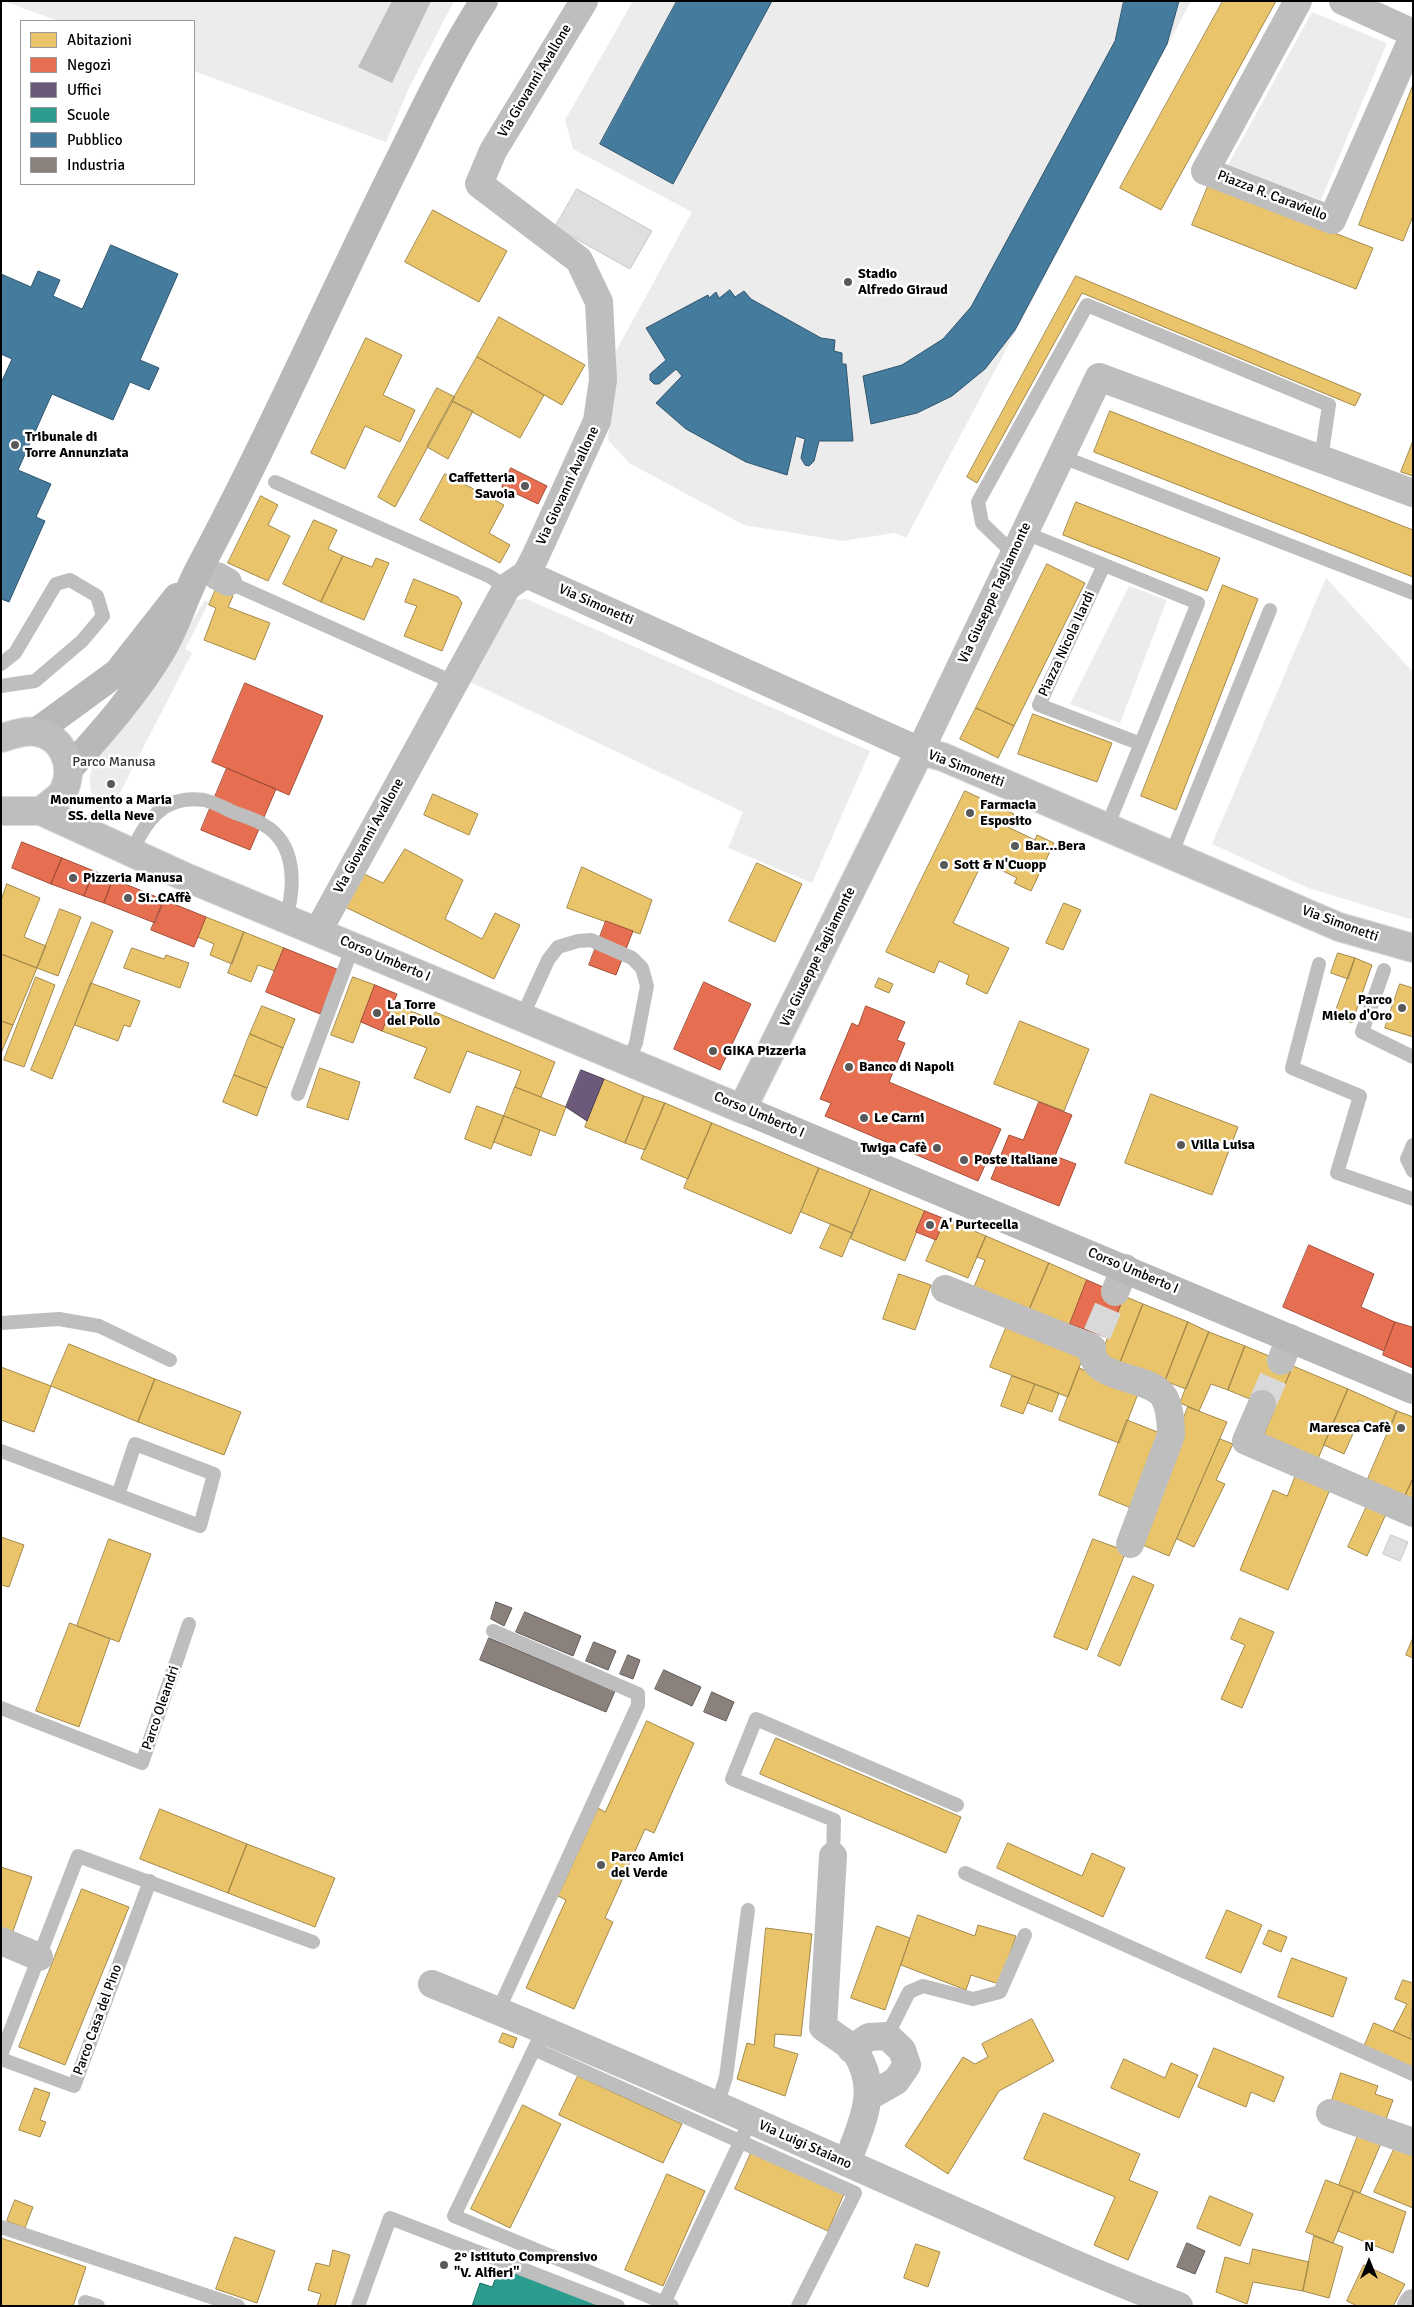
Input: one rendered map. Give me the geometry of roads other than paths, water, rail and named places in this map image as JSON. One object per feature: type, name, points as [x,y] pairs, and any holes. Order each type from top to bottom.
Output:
[{"type":"main road","points":[[66,780],[113,719],[162,650],[178,622],[214,577],[455,48],[484,1]]},
{"type":"main road","points":[[36,732],[118,672],[214,577]]},
{"type":"main road","name":"Corso Umberto I","points":[[742,1108],[1120,1280],[1286,1350],[1413,1390]]},
{"type":"street","name":"Via Giovanni Avallone","points":[[318,931],[454,683],[516,581],[582,458],[598,421],[603,380],[599,302],[579,260],[479,184],[493,151],[584,1]]},
{"type":"street","name":"Piazza R. Caraviello","points":[[1298,1],[1205,171],[1332,220],[1413,35]]},
{"type":"street","points":[[1343,1],[1413,35]]},
{"type":"street","name":"Via Giuseppe Tagliamonte","points":[[742,1108],[920,751],[1018,542],[1099,377],[1413,493]]},
{"type":"street","name":"Via Simonetti","points":[[516,581],[765,679],[920,751],[944,757],[1339,927],[1413,948]]},
{"type":"street","points":[[1,738],[21,732],[36,732]]},
{"type":"street","name":"Corso Umberto I","points":[[36,732],[49,737],[64,751],[66,780],[106,839]]},
{"type":"street","points":[[41,811],[66,780]]},
{"type":"street","name":"Corso Umberto I","points":[[3,812],[41,811],[106,839],[132,854],[742,1108]]},
{"type":"street","points":[[945,1289],[1095,1341],[1094,1360],[1100,1368],[1155,1389],[1164,1397],[1171,1422],[1171,1435],[1130,1544]]},
{"type":"street","points":[[1262,1404],[1246,1440],[1413,1513]]},
{"type":"street","points":[[833,1856],[823,2027],[856,2052],[869,2083],[868,2105],[846,2163]]},
{"type":"street","points":[[1,1941],[39,1956]]},
{"type":"street","name":"Via Luigi Staiano","points":[[432,1984],[498,2011],[539,2039],[717,2106],[745,2130],[846,2163],[1126,2286],[1178,2306]]},
{"type":"street","points":[[852,2049],[869,2037],[887,2036],[902,2050],[907,2066],[896,2081],[868,2097]]},
{"type":"street","points":[[1330,2113],[1413,2142]]},
{"type":"lane","points":[[1107,827],[1198,603],[1104,565],[1018,542],[982,523],[978,502],[1087,305],[1329,405],[1321,459]]},
{"type":"lane","points":[[1060,456],[1413,593]]},
{"type":"lane","points":[[275,482],[490,576],[516,581]]},
{"type":"lane","name":"Piazza Nicola Ilardi","points":[[1104,565],[1039,705],[1141,744]]},
{"type":"lane","points":[[214,577],[454,683]]},
{"type":"lane","points":[[1,664],[15,654],[56,584],[70,580],[97,596],[103,616],[82,641],[35,681],[1,686]]},
{"type":"lane","points":[[1171,855],[1270,610]]},
{"type":"lane","points":[[132,854],[140,832],[153,815],[171,804],[190,800],[205,800],[265,825],[281,839],[290,861],[292,884],[291,900],[286,918]]},
{"type":"lane","points":[[522,1016],[548,960],[558,947],[578,941],[591,940],[632,958],[642,968],[648,986],[636,1043],[628,1060]]},
{"type":"lane","points":[[298,1094],[353,946]]},
{"type":"lane","points":[[1319,964],[1292,1068],[1360,1096],[1337,1173],[1413,1199]]},
{"type":"lane","points":[[1384,970],[1362,1032],[1413,1057]]},
{"type":"lane","points":[[1413,1144],[1407,1159],[1413,1170]]},
{"type":"lane","points":[[1,1323],[59,1319],[99,1326],[170,1360]]},
{"type":"lane","points":[[1,1450],[118,1495],[200,1526],[214,1474],[135,1444],[118,1495]]},
{"type":"lane","name":"Parco Oleandri","points":[[1,1708],[142,1763],[190,1624]]},
{"type":"lane","points":[[493,1631],[638,1694],[638,1705],[498,2011]]},
{"type":"lane","points":[[833,1856],[834,1820],[732,1779],[756,1719],[957,1805]]},
{"type":"lane","points":[[1,2055],[78,1856],[313,1942]]},
{"type":"lane","points":[[965,1873],[1413,2074]]},
{"type":"lane","name":"Parco Casa del Pino","points":[[1,2059],[74,2086],[150,1881]]},
{"type":"lane","points":[[717,2106],[726,2077],[748,1910]]},
{"type":"lane","points":[[887,2036],[909,1992],[923,1986],[973,1999],[1000,1992],[1025,1935]]},
{"type":"lane","points":[[745,2130],[668,2304],[454,2216],[539,2039],[745,2130],[856,2192],[798,2306]]},
{"type":"lane","points":[[358,2306],[390,2218],[618,2306]]},
{"type":"lane","points":[[1,2227],[238,2306]]},
{"type":"tunnel","points":[[1097,1334],[1115,1292]]},
{"type":"tunnel","points":[[1262,1404],[1281,1361]]},
{"type":"place","name":"Stadio Alfredo Giraud","points":[[848,282]]},
{"type":"place","name":"Tribunale di Torre Annunziata","points":[[15,445]]},
{"type":"place","name":"Caffetteria Savoia","points":[[525,486]]},
{"type":"place","name":"Monumento a Maria SS. della Neve","points":[[111,784]]},
{"type":"place","name":"Farmacia Esposito","points":[[970,813]]},
{"type":"place","name":"Bar...Bera","points":[[1015,846]]},
{"type":"place","name":"Sott & N'Cuopp","points":[[944,865]]},
{"type":"place","name":"Pizzeria Manusa","points":[[73,878]]},
{"type":"place","name":"Si..CAffè","points":[[128,898]]},
{"type":"place","name":"Parco Mielo d'Oro","points":[[1402,1008]]},
{"type":"place","name":"La Torre del Pollo","points":[[377,1013]]},
{"type":"place","name":"GIKA Pizzeria","points":[[713,1051]]},
{"type":"place","name":"Banco di Napoli","points":[[849,1067]]},
{"type":"place","name":"Le Carni","points":[[864,1118]]},
{"type":"place","name":"Villa Luisa","points":[[1181,1145]]},
{"type":"place","name":"Twiga Cafè","points":[[937,1148]]},
{"type":"place","name":"Poste Italiane","points":[[964,1160]]},
{"type":"place","name":"A' Purtecella","points":[[930,1225]]},
{"type":"place","name":"Maresca Cafè","points":[[1401,1428]]},
{"type":"place","name":"Parco Amici del Verde","points":[[601,1865]]},
{"type":"place","name":"2° Istituto Comprensivo \"V. Alfieri\"","points":[[444,2265]]},
{"type":"park label","name":"Parco Manusa","points":[[114,762]]}]
